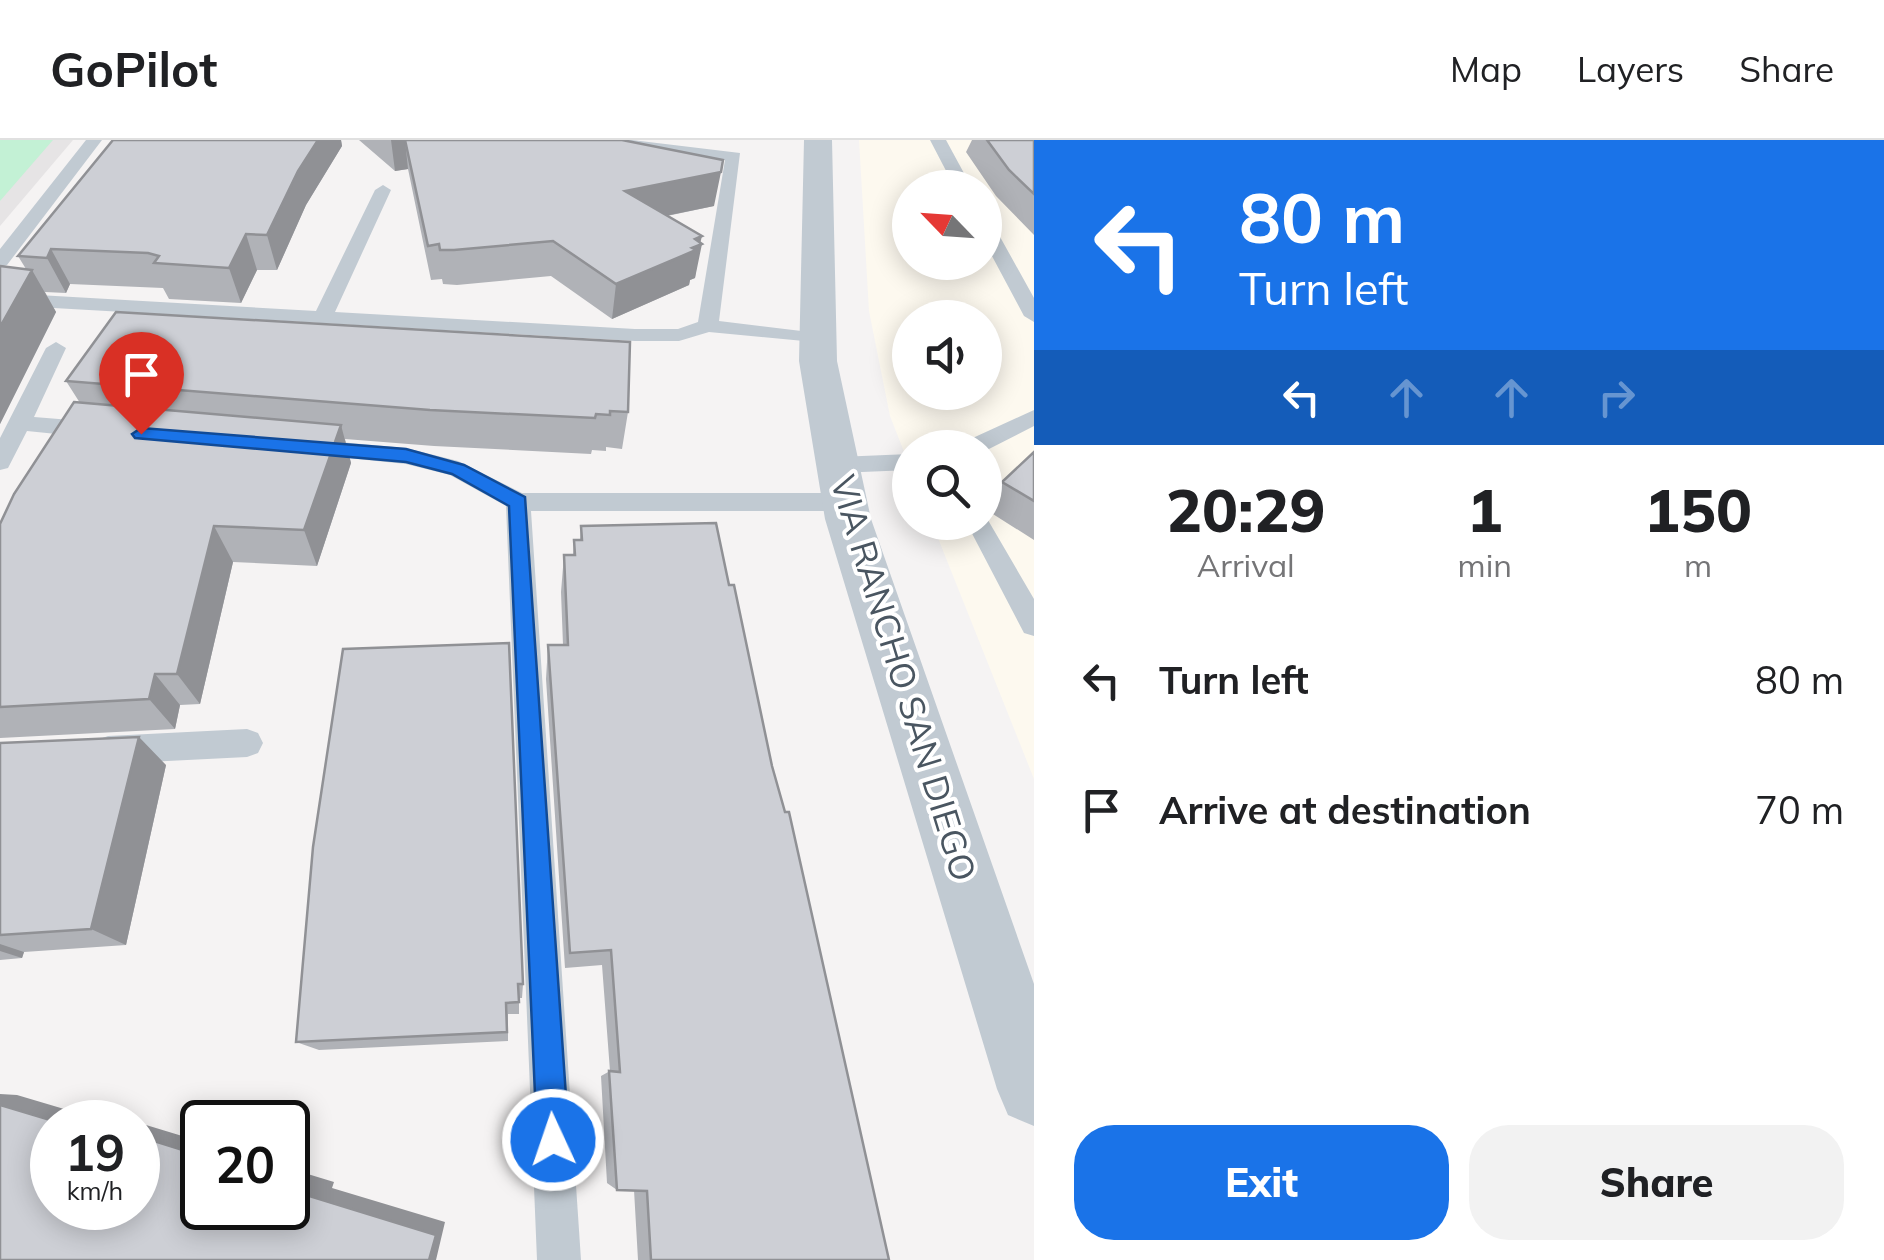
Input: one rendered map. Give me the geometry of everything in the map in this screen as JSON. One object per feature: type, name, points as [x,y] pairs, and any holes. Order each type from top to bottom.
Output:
[{"type":"street","name":"VIA RANCHO SAN DIEGO","points":[[818,140],[818,361],[841,483],[1034,1088]]},
{"type":"lane","points":[[0,261],[94,140]]},
{"type":"lane","points":[[589,140],[734,148],[708,326]]},
{"type":"lane","points":[[938,140],[954,170]]},
{"type":"lane","points":[[323,317],[383,190]]},
{"type":"lane","points":[[1002,257],[1034,316]]},
{"type":"lane","points":[[0,288],[36,300],[635,336],[679,335],[708,326],[818,339]]},
{"type":"lane","points":[[0,462],[56,348]]},
{"type":"lane","points":[[1002,433],[1034,417]]},
{"type":"lane","points":[[19,423],[122,432]]},
{"type":"lane","points":[[274,444],[406,456],[458,469],[518,502],[841,483],[892,467]]},
{"type":"lane","points":[[518,502],[560,1260]]},
{"type":"lane","points":[[988,540],[1034,625]]},
{"type":"lane","points":[[76,752],[247,743]]},
{"type":"shaded area","points":[[0,140],[73,140],[0,226]]},
{"type":"shaded area","points":[[859,140],[1034,140],[1034,779],[939,540],[1002,540],[1002,430],[895,430],[869,311]]},
{"type":"green space","points":[[0,140],[53,140],[0,201]]},
{"type":"building","points":[[113,140],[318,140],[267,235],[246,234],[229,268],[154,263],[159,256],[148,253],[51,249],[47,258],[18,256]]},
{"type":"building","points":[[405,140],[622,140],[723,160],[721,172],[625,191],[702,236],[695,239],[702,244],[616,284],[553,241],[454,250],[440,250],[439,244],[428,246]]},
{"type":"building","points":[[987,140],[1034,140],[1034,194],[1009,170]]},
{"type":"building","points":[[0,266],[32,270],[0,327]]},
{"type":"building","points":[[116,312],[630,342],[628,412],[610,411],[610,415],[596,414],[595,418],[430,410],[66,381]]},
{"type":"building","points":[[74,402],[341,425],[304,530],[214,526],[177,674],[155,674],[149,699],[0,707],[0,524],[14,494]]},
{"type":"building","points":[[1034,452],[1034,501],[1002,482]]},
{"type":"building","points":[[716,523],[729,585],[734,585],[772,766],[785,812],[789,812],[889,1260],[651,1260],[647,1191],[617,1190],[609,1071],[620,1072],[611,950],[570,953],[548,645],[568,645],[564,555],[575,555],[574,540],[582,540],[581,526]]},
{"type":"building","points":[[509,643],[523,984],[518,984],[519,1002],[506,1003],[507,1032],[296,1042],[313,847],[343,649]]},
{"type":"building","points":[[139,737],[91,929],[0,935],[0,743]]},
{"type":"building","points":[[0,1105],[30,1114],[30,1230],[160,1230],[160,1143],[180,1149],[180,1230],[310,1230],[310,1196],[436,1235],[429,1260],[0,1260]]},
{"type":"route","points":[[141,434],[406,456],[458,469],[518,502],[553,1140]]}]
